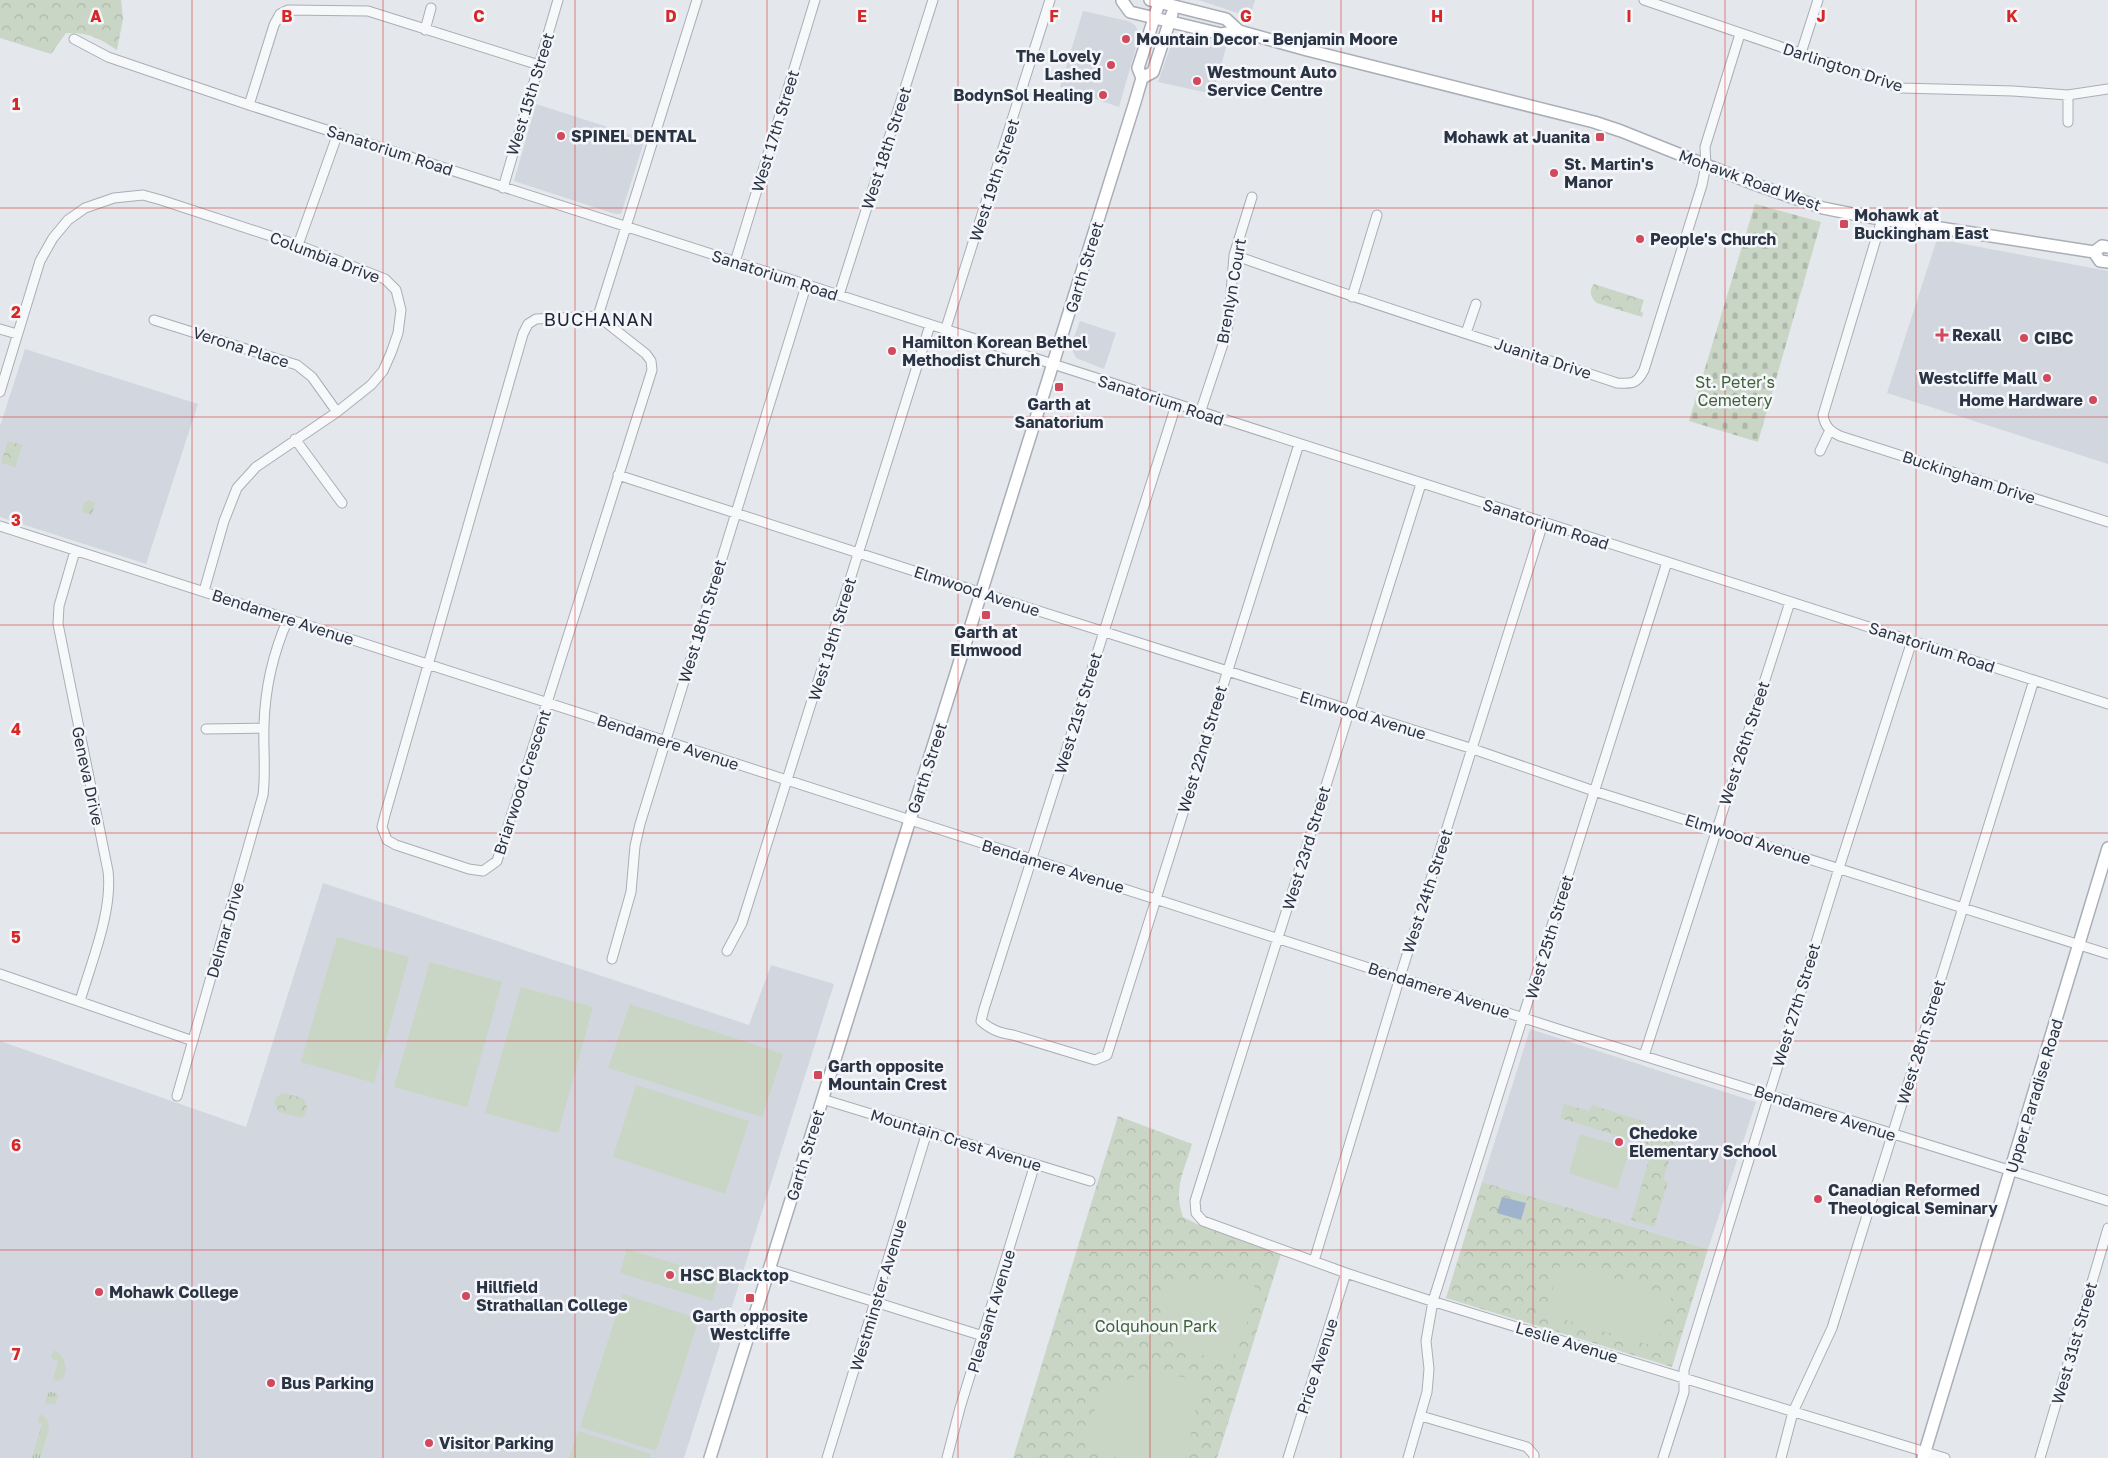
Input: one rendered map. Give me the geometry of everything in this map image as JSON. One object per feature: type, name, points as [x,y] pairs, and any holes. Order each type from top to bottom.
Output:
[{"type":"main road","name":"Mohawk Road West","points":[[1122,0],[1130,12],[1221,34],[1239,30]]},
{"type":"main road","name":"Mohawk Road West","points":[[1157,1],[1175,3],[1226,18],[1239,30],[1306,50],[1594,122],[1800,201],[1882,219],[2094,252],[2102,246],[2108,247]]},
{"type":"main road","name":"Garth Street","points":[[710,1458],[1142,78],[1138,68],[1155,18],[1157,1]]},
{"type":"main road","name":"Garth Street","points":[[1142,78],[1153,72],[1175,3]]},
{"type":"main road","name":"Mohawk Road West","points":[[2094,252],[2100,261],[2108,262]]},
{"type":"main road","name":"Upper Paradise Road","points":[[1924,1455],[2108,848]]},
{"type":"street","name":"West 15th Street","points":[[503,188],[558,0]]},
{"type":"street","points":[[598,316],[697,0]]},
{"type":"street","name":"West 17th Street","points":[[735,262],[815,0]]},
{"type":"street","name":"West 18th Street","points":[[839,295],[933,0]]},
{"type":"street","name":"West 19th Street","points":[[945,331],[1050,0]]},
{"type":"street","name":"Darlington Drive","points":[[1644,0],[1901,88],[2013,91],[2068,95],[2108,89]]},
{"type":"street","points":[[1801,53],[1818,0]]},
{"type":"street","points":[[424,30],[431,8]]},
{"type":"street","points":[[249,105],[274,25],[280,14],[288,10],[368,11],[539,65]]},
{"type":"street","points":[[1706,165],[1706,147],[1740,34]]},
{"type":"street","name":"Sanatorium Road","points":[[74,39],[108,57],[249,105],[806,286],[839,295],[945,331],[2108,704]]},
{"type":"street","points":[[2068,95],[2068,122]]},
{"type":"street","points":[[298,245],[338,133]]},
{"type":"street","name":"Juanita Drive","points":[[1234,255],[1352,297],[1617,383],[1630,384],[1640,379],[1698,198],[1706,165]]},
{"type":"street","name":"Columbia Drive","points":[[0,392],[40,261],[53,238],[68,220],[85,208],[114,198],[143,195],[298,245],[385,279],[396,290],[401,310],[398,333],[383,371],[371,385],[337,412],[256,467],[237,488],[224,520],[204,591]]},
{"type":"street","name":"Brenlyn Court","points":[[1200,413],[1226,334],[1234,255],[1252,197]]},
{"type":"street","points":[[1352,297],[1377,215]]},
{"type":"street","points":[[1820,451],[1830,430],[1824,423],[1823,415],[1882,219]]},
{"type":"street","name":"West 18th Street","points":[[612,959],[631,892],[640,824],[806,286]]},
{"type":"street","points":[[1466,333],[1476,304]]},
{"type":"street","name":"Briarwood Crescent","points":[[598,316],[646,354],[651,361],[652,370],[618,475],[497,861],[483,871],[469,869],[396,845],[387,840],[382,828],[427,664],[523,334],[528,324],[536,319],[598,316]]},
{"type":"street","name":"Verona Place","points":[[154,320],[297,366],[312,377],[337,412]]},
{"type":"street","name":"West 19th Street","points":[[727,951],[742,923],[930,325]]},
{"type":"street","points":[[0,329],[17,334]]},
{"type":"street","name":"West 21st Street","points":[[1107,1055],[1095,1060],[999,1033],[981,1021],[1176,405]]},
{"type":"street","name":"Buckingham Drive","points":[[1830,430],[1840,436],[2108,522]]},
{"type":"street","points":[[295,439],[342,503]]},
{"type":"street","name":"West 22nd Street","points":[[1107,1055],[1299,444]]},
{"type":"street","name":"Elmwood Avenue","points":[[618,475],[1227,672],[1473,749],[1594,791],[2108,954]]},
{"type":"street","name":"West 23rd Street","points":[[1196,1213],[1194,1201],[1421,484]]},
{"type":"street","name":"West 24th Street","points":[[1314,1261],[1400,976],[1543,523]]},
{"type":"street","name":"Bendamere Avenue","points":[[0,526],[910,821],[2108,1202]]},
{"type":"street","name":"Geneva Drive","points":[[75,551],[59,606],[58,624],[109,884],[105,914],[80,1001]]},
{"type":"street","name":"West 25th Street","points":[[1408,1458],[1427,1392],[1429,1369],[1426,1341],[1433,1302],[1667,562]]},
{"type":"street","name":"West 26th Street","points":[[1644,1056],[1790,602]]},
{"type":"street","name":"Delmar Drive","points":[[177,1096],[263,795],[265,773],[264,728],[270,668],[288,619]]},
{"type":"street","name":"West 27th Street","points":[[1663,1458],[1684,1392],[1684,1370],[1768,1095],[1912,641]]},
{"type":"street","name":"West 28th Street","points":[[1781,1458],[1793,1412],[1832,1328],[2034,680]]},
{"type":"street","points":[[206,729],[264,728]]},
{"type":"street","points":[[0,974],[193,1041]]},
{"type":"street","name":"Mountain Crest Avenue","points":[[822,1099],[1090,1181]]},
{"type":"street","name":"Westminster Avenue","points":[[827,1458],[927,1132]]},
{"type":"street","name":"Pleasant Avenue","points":[[947,1458],[1035,1164]]},
{"type":"street","name":"Leslie Avenue","points":[[1196,1213],[1202,1221],[1433,1302],[1684,1377],[1924,1455],[1945,1458]]},
{"type":"street","name":"West 31st Street","points":[[2040,1458],[2108,1228]]},
{"type":"street","points":[[770,1269],[984,1336]]},
{"type":"street","name":"Price Avenue","points":[[1288,1458],[1346,1273]]},
{"type":"street","points":[[1421,1416],[1527,1447],[1534,1455],[1534,1458]]},
{"type":"shaded area","points":[[1198,0],[1255,0],[1250,17]]},
{"type":"shaded area","points":[[1083,11],[1128,21],[1135,25],[1138,31],[1138,40],[1119,107],[1060,87]]},
{"type":"shaded area","points":[[1182,33],[1227,44],[1213,94],[1158,82],[1172,42]]},
{"type":"shaded area","points":[[536,104],[645,139],[621,214],[615,214],[514,181]]},
{"type":"shaded area","points":[[1937,239],[2108,271],[2108,464],[1887,393]]},
{"type":"shaded area","points":[[1080,321],[1116,333],[1104,369],[1076,358],[1072,350],[1074,337]]},
{"type":"shaded area","points":[[25,349],[198,404],[146,564],[0,517],[0,426]]},
{"type":"shaded area","name":"Hillfield Strathallan College","points":[[323,883],[749,1025],[771,965],[834,984],[684,1458],[0,1458],[0,1041],[246,1127]]},
{"type":"shaded area","name":"Chedoke Elementary School","points":[[1530,1029],[1756,1102],[1708,1249],[1482,1182]]},
{"type":"green space","points":[[0,0],[121,0],[123,19],[117,50],[99,39],[81,34],[66,33],[51,54],[0,38]]},
{"type":"green space","name":"St. Peter's Cemetery","points":[[1755,204],[1821,222],[1758,442],[1689,421]]},
{"type":"green space","points":[[1594,284],[1644,300],[1640,311],[1643,313],[1642,317],[1597,303],[1591,294]]},
{"type":"green space","points":[[8,441],[22,445],[15,467],[1,463]]},
{"type":"green space","points":[[88,500],[95,503],[92,515],[82,512],[83,505]]},
{"type":"green space","points":[[337,937],[409,957],[374,1083],[301,1062]]},
{"type":"green space","points":[[430,962],[502,982],[467,1107],[394,1087]]},
{"type":"green space","points":[[521,987],[593,1007],[558,1133],[485,1113]]},
{"type":"green space","points":[[630,1004],[783,1054],[762,1117],[608,1068]]},
{"type":"green space","points":[[636,1085],[749,1121],[725,1194],[613,1157]]},
{"type":"green space","points":[[282,1093],[303,1098],[307,1107],[305,1115],[301,1118],[279,1112],[274,1102]]},
{"type":"green space","points":[[1564,1104],[1589,1111],[1592,1105],[1645,1122],[1644,1126],[1677,1136],[1663,1180],[1668,1182],[1654,1227],[1631,1220],[1653,1147],[1560,1118]]},
{"type":"green space","name":"Colquhoun Park","points":[[1118,1116],[1192,1144],[1179,1189],[1180,1207],[1183,1217],[1197,1224],[1281,1254],[1217,1458],[1013,1458]]},
{"type":"green space","points":[[1580,1134],[1630,1149],[1617,1189],[1569,1173]]},
{"type":"green space","points":[[1482,1182],[1708,1249],[1672,1367],[1446,1298]]},
{"type":"green space","name":"HSC Blacktop","points":[[627,1249],[719,1277],[712,1301],[620,1273]]},
{"type":"green space","points":[[1561,1262],[1672,1296],[1656,1347],[1545,1314]]},
{"type":"green space","points":[[1163,1282],[1254,1286],[1259,1293],[1231,1361],[1199,1354],[1187,1347],[1178,1338],[1170,1327],[1165,1314]]},
{"type":"green space","points":[[623,1294],[699,1319],[656,1451],[580,1427]]},
{"type":"green space","points":[[54,1350],[63,1359],[66,1370],[63,1378],[57,1381],[53,1380],[58,1361],[51,1358]]},
{"type":"green space","points":[[1142,1374],[1183,1377],[1201,1383],[1186,1458],[1120,1458],[1085,1450],[1090,1422],[1100,1401],[1116,1386]]},
{"type":"green space","points":[[49,1391],[57,1394],[58,1397],[55,1404],[47,1404],[45,1402]]},
{"type":"green space","points":[[40,1414],[47,1419],[49,1429],[40,1458],[32,1458],[42,1424],[38,1422]]},
{"type":"green space","points":[[578,1431],[651,1454],[650,1458],[569,1458]]},
{"type":"water","points":[[1502,1197],[1526,1203],[1521,1220],[1497,1213]]},
{"type":"place","name":"Mountain Decor - Benjamin Moore","points":[[1126,39]]},
{"type":"place","name":"The Lovely Lashed","points":[[1111,65]]},
{"type":"place","name":"Westmount Auto Service Centre","points":[[1197,81]]},
{"type":"place","name":"BodynSol Healing","points":[[1103,95]]},
{"type":"place","name":"SPINEL DENTAL","points":[[561,136]]},
{"type":"place","name":"Mohawk at Juanita","points":[[1600,137]]},
{"type":"place","name":"St. Martin's Manor","points":[[1554,173]]},
{"type":"place","name":"Mohawk at Buckingham East","points":[[1844,224]]},
{"type":"place","name":"People's Church","points":[[1640,239]]},
{"type":"place","name":"Rexall","points":[[1942,335]]},
{"type":"place","name":"CIBC","points":[[2024,338]]},
{"type":"place","name":"Hamilton Korean Bethel Methodist Church","points":[[892,351]]},
{"type":"place","name":"Westcliffe Mall","points":[[2047,378]]},
{"type":"place","name":"Garth at Sanatorium","points":[[1059,387]]},
{"type":"place","name":"Home Hardware","points":[[2093,400]]},
{"type":"place","name":"Garth at Elmwood","points":[[986,615]]},
{"type":"place","name":"Garth opposite Mountain Crest","points":[[818,1075]]},
{"type":"place","name":"Chedoke Elementary School","points":[[1619,1142]]},
{"type":"place","name":"Canadian Reformed Theological Seminary","points":[[1818,1199]]},
{"type":"place","name":"HSC Blacktop","points":[[670,1275]]},
{"type":"place","name":"Mohawk College","points":[[99,1292]]},
{"type":"place","name":"Hillfield Strathallan College","points":[[466,1296]]},
{"type":"place","name":"Garth opposite Westcliffe","points":[[750,1298]]},
{"type":"place","name":"Bus Parking","points":[[271,1383]]},
{"type":"place","name":"Visitor Parking","points":[[429,1443]]},
{"type":"district","name":"BUCHANAN","points":[[599,320]]}]
